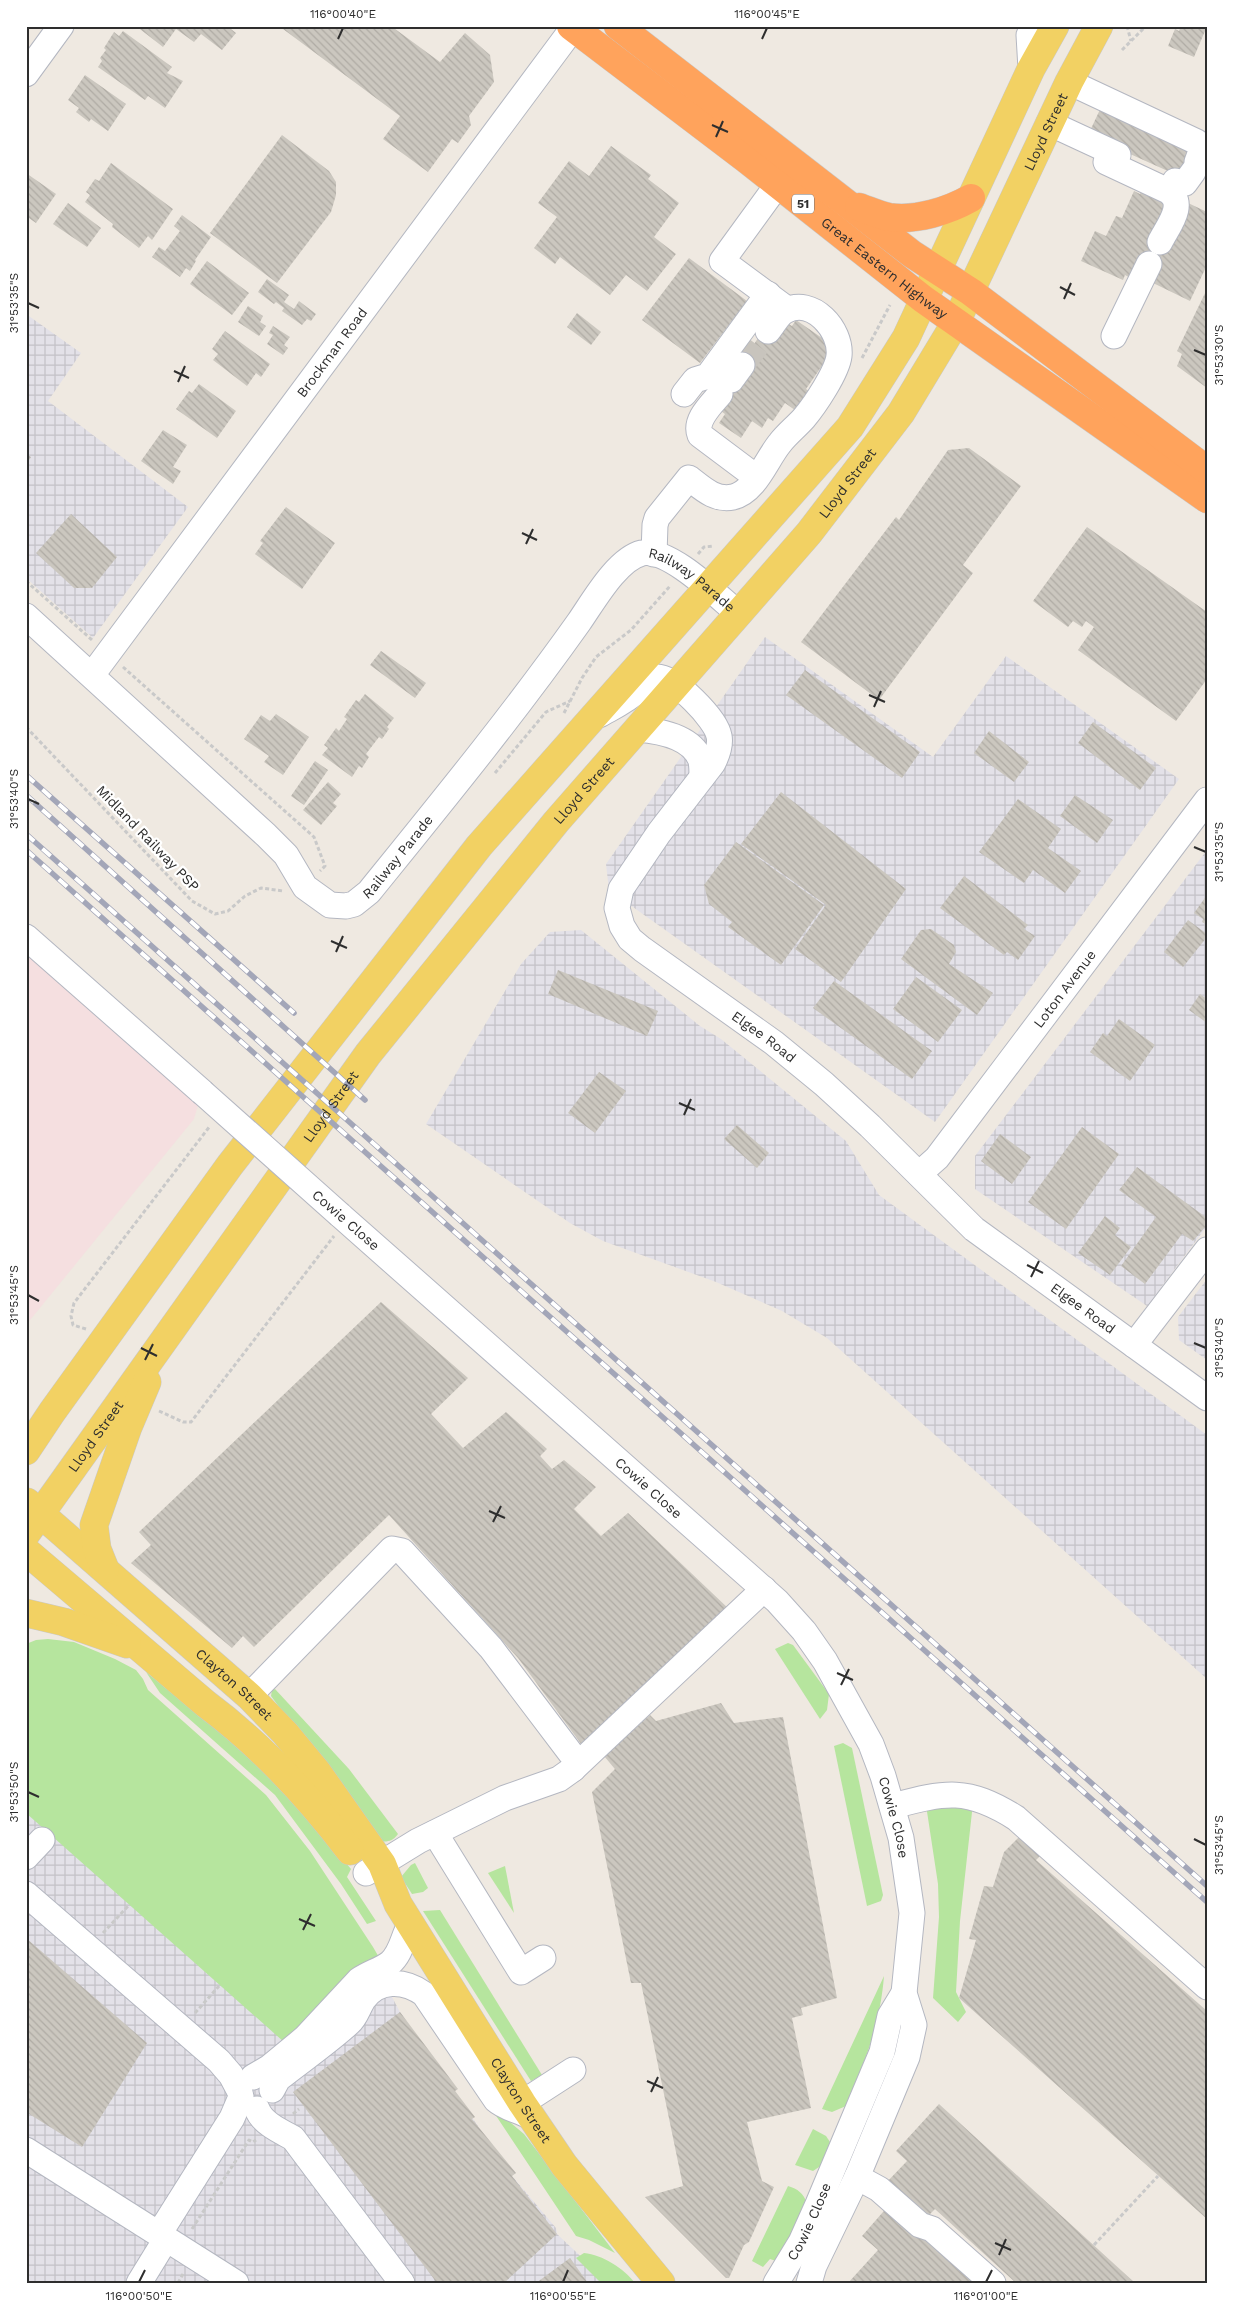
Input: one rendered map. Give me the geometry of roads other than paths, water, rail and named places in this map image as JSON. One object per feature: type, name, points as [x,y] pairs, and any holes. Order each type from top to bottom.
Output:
[{"type":"highway","name":"Great Eastern Highway","points":[[618,26],[634,35],[912,254],[971,292],[1207,470]]},
{"type":"highway","name":"Great Eastern Highway","points":[[579,27],[649,85],[923,299],[1207,499]]},
{"type":"highway","points":[[845,203],[889,217],[910,216],[946,210],[971,198]]},
{"type":"main road","points":[[26,1451],[230,1165],[479,846],[706,587],[850,427],[906,338],[1031,69],[1056,26]]},
{"type":"main road","name":"Lloyd Street","points":[[31,1516],[368,1054],[556,822],[809,533],[901,413],[956,322],[1049,123],[1099,26]]},
{"type":"main road","points":[[105,1569],[95,1538],[94,1525],[98,1511],[146,1383],[202,1284]]},
{"type":"main road","points":[[26,1424],[52,1412]]},
{"type":"main road","name":"Clayton Street","points":[[31,1516],[105,1569],[249,1696],[285,1733],[318,1773],[374,1869],[527,2111],[564,2165],[661,2283]]},
{"type":"main road","name":"Clayton Street","points":[[26,1551],[145,1650],[206,1704],[231,1722],[320,1811],[374,1869]]},
{"type":"main road","points":[[26,1613],[64,1622],[145,1650]]},
{"type":"street","points":[[26,74],[61,26]]},
{"type":"street","points":[[1031,69],[1030,35],[1034,26]]},
{"type":"street","name":"Brockman Road","points":[[92,675],[579,27]]},
{"type":"street","points":[[1069,82],[1197,142],[1202,151],[1183,173],[1117,159]]},
{"type":"street","points":[[1049,123],[1117,159],[1176,198],[1177,207],[1160,242]]},
{"type":"street","points":[[778,184],[722,260],[787,310]]},
{"type":"street","points":[[1114,336],[1149,264]]},
{"type":"street","points":[[684,394],[695,380],[708,376],[768,294]]},
{"type":"street","points":[[654,554],[657,518],[689,478],[711,494],[725,498],[744,492],[780,443],[804,418],[836,368],[839,358],[839,342],[835,333],[824,318],[808,309],[782,312],[768,331]]},
{"type":"street","points":[[731,380],[701,419],[760,472]]},
{"type":"street","name":"Railway Parade","points":[[26,616],[286,855],[295,889],[330,905],[346,906],[354,904],[369,892],[502,727],[598,594],[624,562],[644,553],[654,554],[674,562],[739,614]]},
{"type":"street","name":"Elgee Road","points":[[590,720],[623,702],[647,680],[655,677],[666,679],[702,708],[712,721],[720,737],[718,752],[713,763],[660,833],[621,889],[617,908],[622,926],[630,939],[774,1043],[824,1084],[974,1229],[1207,1398]]},
{"type":"street","points":[[638,729],[671,735],[694,750],[701,761],[702,777]]},
{"type":"street","name":"Loton Avenue","points":[[919,1174],[937,1158],[1207,800]]},
{"type":"street","name":"Cowie Close","points":[[26,937],[202,1092],[339,1223],[764,1589],[804,1631],[829,1667],[872,1744],[901,1838],[912,1913],[904,1993],[914,2025],[907,2057],[857,2177],[814,2266],[809,2283]]},
{"type":"street","points":[[1134,1345],[1207,1250]]},
{"type":"street","points":[[249,1696],[392,1549],[402,1551],[491,1648],[575,1759],[573,1769]]},
{"type":"street","points":[[374,1869],[435,1833],[506,1798],[559,1779],[573,1769],[764,1589]]},
{"type":"street","points":[[892,1806],[936,1795],[954,1794],[988,1802],[1003,1810],[1024,1824],[1207,1987]]},
{"type":"street","points":[[435,1833],[521,1972],[543,1958]]},
{"type":"street","points":[[26,1894],[218,2061],[231,2075],[255,2093],[259,2114],[275,2128],[293,2138],[402,2283]]},
{"type":"street","points":[[139,2283],[172,2238],[270,2067],[305,2038],[359,1980],[391,1962],[396,1957],[404,1934],[404,1914]]},
{"type":"street","points":[[255,2093],[278,2079],[350,2022],[367,1995],[385,1984],[393,1982],[416,1988],[424,1994],[496,2100],[502,2105],[527,2111],[573,2070]]},
{"type":"street","name":"Cowie Close","points":[[776,2283],[801,2242],[818,2204],[882,2052],[890,2016],[904,1993]]},
{"type":"street","points":[[26,2150],[172,2238],[236,2283]]},
{"type":"street","points":[[857,2177],[879,2189],[920,2225],[932,2229],[993,2283]]},
{"type":"tunnel","points":[[742,365],[768,331]]},
{"type":"railway","points":[[26,775],[294,1013]]},
{"type":"railway","points":[[26,795],[365,1100]]},
{"type":"railway","points":[[26,834],[1207,1886]]},
{"type":"railway","points":[[26,850],[1207,1902]]}]
